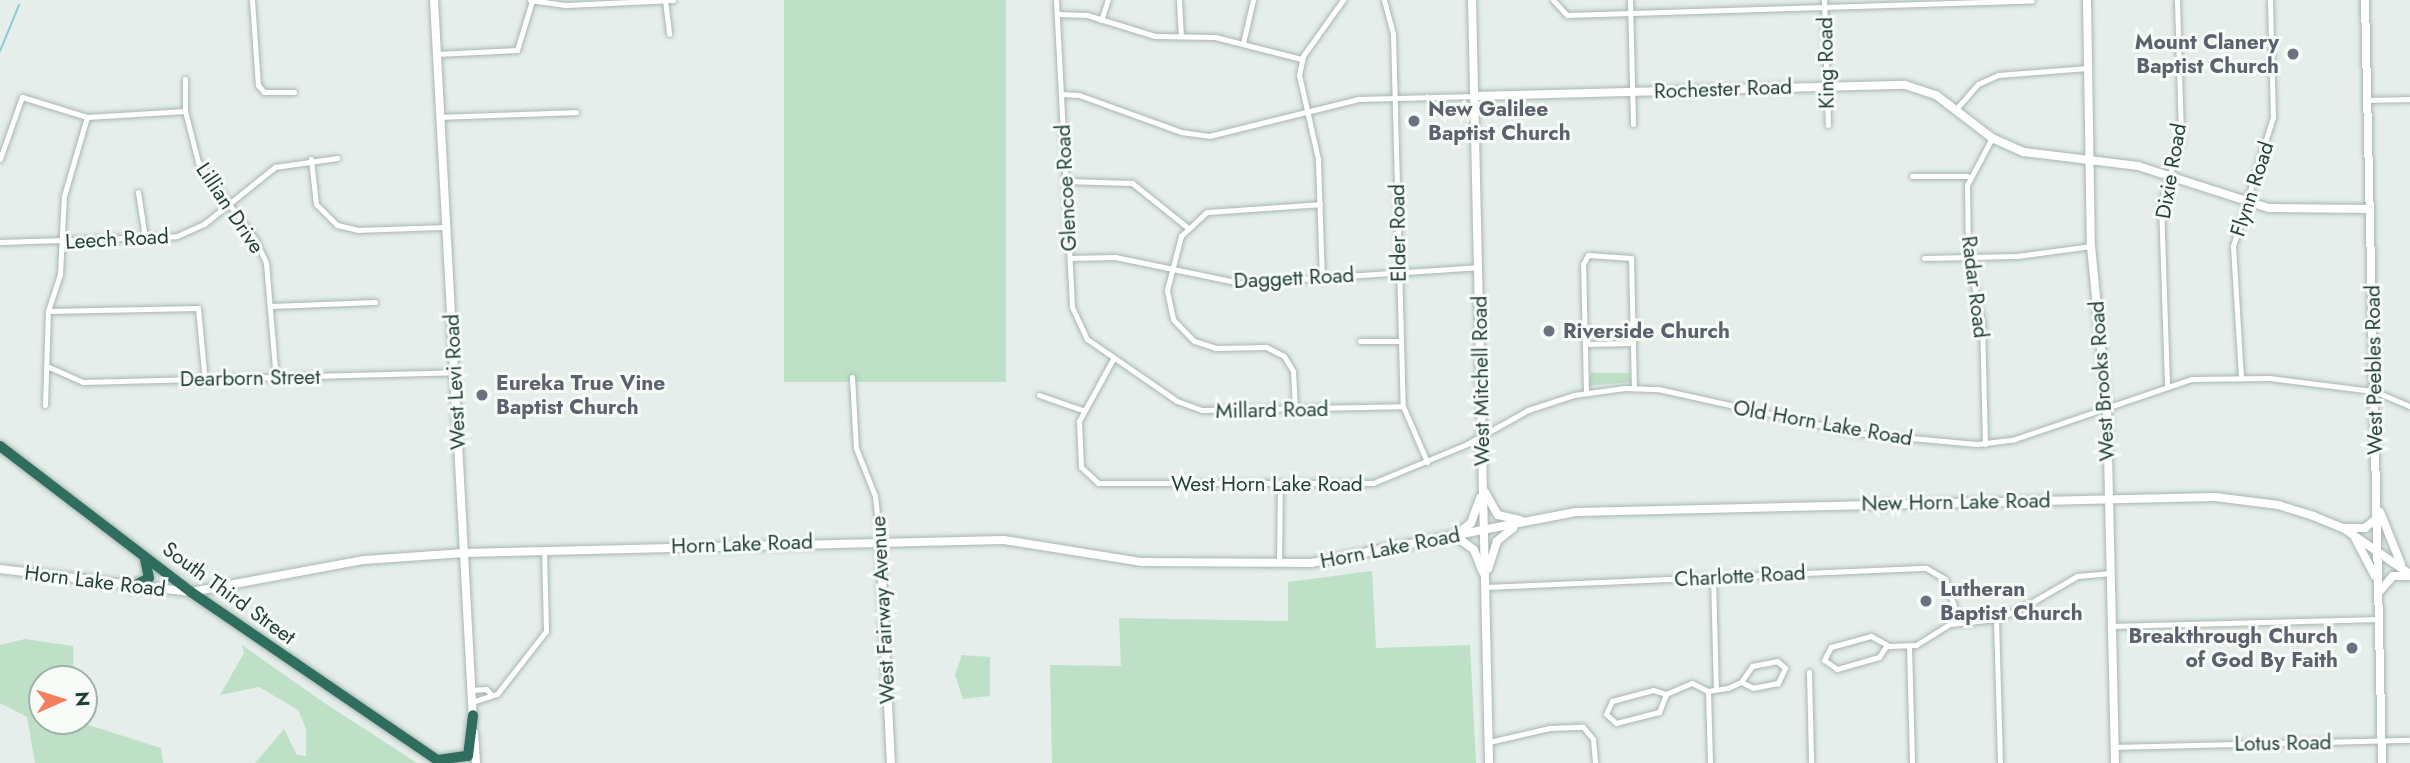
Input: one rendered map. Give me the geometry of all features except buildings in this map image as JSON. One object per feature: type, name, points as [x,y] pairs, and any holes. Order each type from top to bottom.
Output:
[{"type":"highway","name":"South Third Street","points":[[0,446],[191,592],[440,762]]},
{"type":"highway","points":[[130,588],[149,578],[142,554]]},
{"type":"highway","points":[[440,762],[468,756],[473,715]]},
{"type":"main road","name":"West Levi Road","points":[[434,0],[476,763]]},
{"type":"main road","name":"West Mitchell Road","points":[[1472,0],[1489,763]]},
{"type":"main road","name":"West Brooks Road","points":[[2087,0],[2091,246],[2107,409],[2115,763]]},
{"type":"main road","name":"West Peebles Road","points":[[2365,0],[2382,763]]},
{"type":"main road","name":"Rochester Road","points":[[1475,96],[1911,86],[1957,108],[1992,138],[2024,152],[2138,166],[2282,210],[2370,209]]},
{"type":"main road","points":[[1483,488],[1501,517],[1530,521]]},
{"type":"main road","points":[[1483,488],[1473,520],[1454,536],[1474,550],[1486,583]]},
{"type":"main road","name":"New Horn Lake Road","points":[[1484,530],[1530,521],[1656,508],[2248,500],[2343,528],[2408,573]]},
{"type":"main road","points":[[2376,500],[2408,573],[2393,576],[2378,595]]},
{"type":"main road","points":[[2343,528],[2365,528],[2377,518]]},
{"type":"main road","points":[[1486,583],[1499,538],[1530,521]]},
{"type":"main road","name":"Horn Lake Road","points":[[0,569],[130,588],[191,592],[364,560],[464,553],[880,541],[1017,540],[1142,562],[1279,563],[1341,560],[1484,530]]},
{"type":"main road","points":[[2351,533],[2377,583]]},
{"type":"main road","name":"West Fairway Avenue","points":[[880,541],[891,763]]},
{"type":"street","points":[[252,0],[261,90],[294,92]]},
{"type":"street","points":[[437,54],[517,50],[531,0],[567,5],[673,0]]},
{"type":"street","name":"Glencoe Road","points":[[1056,0],[1069,258],[1077,326],[1114,359]]},
{"type":"street","points":[[1101,20],[1108,0]]},
{"type":"street","points":[[1179,0],[1181,36]]},
{"type":"street","points":[[1243,43],[1253,0]]},
{"type":"street","points":[[1322,281],[1317,151],[1299,85],[1301,59],[1343,0]]},
{"type":"street","name":"Elder Road","points":[[1384,0],[1392,21],[1403,406],[1427,462]]},
{"type":"street","points":[[1553,0],[1567,15],[1825,4],[2032,0]]},
{"type":"street","points":[[1630,0],[1633,124]]},
{"type":"street","points":[[1734,0],[1734,9]]},
{"type":"street","name":"Dixie Road","points":[[2167,384],[2160,214],[2181,136],[2177,0]]},
{"type":"street","name":"Flynn Road","points":[[2241,377],[2233,246],[2273,117],[2270,0]]},
{"type":"street","points":[[665,1],[669,34]]},
{"type":"street","name":"King Road","points":[[1825,4],[1828,125]]},
{"type":"street","points":[[1057,14],[1101,20],[1145,35],[1243,43],[1301,59]]},
{"type":"street","points":[[1957,108],[1978,85],[1998,75],[2088,68]]},
{"type":"street","name":"Lillian Drive","points":[[185,79],[186,111],[201,170],[261,251],[271,306],[276,379]]},
{"type":"street","name":"Rochester Road","points":[[1061,94],[1079,95],[1203,136],[1233,134],[1358,99],[1475,96]]},
{"type":"street","points":[[0,159],[22,97],[87,117],[186,111]]},
{"type":"street","points":[[2367,100],[2410,99]]},
{"type":"street","points":[[439,117],[576,112]]},
{"type":"street","points":[[45,405],[43,384],[49,368],[48,311],[62,242],[64,196],[87,117]]},
{"type":"street","points":[[1912,176],[1967,176],[1992,138]]},
{"type":"street","name":"Leech Road","points":[[0,242],[62,242],[189,233],[275,167],[311,159],[337,158]]},
{"type":"street","points":[[311,159],[316,204],[337,225],[358,230],[445,227]]},
{"type":"street","name":"Radar Road","points":[[1967,176],[1968,257],[1982,323],[1985,444]]},
{"type":"street","points":[[1065,181],[1132,183],[1187,227]]},
{"type":"street","points":[[138,192],[145,238]]},
{"type":"street","points":[[1295,409],[1293,371],[1281,353],[1266,347],[1208,346],[1181,330],[1168,303],[1172,269],[1187,227],[1224,207],[1320,204]]},
{"type":"street","points":[[1924,258],[1968,257],[2091,246]]},
{"type":"street","points":[[1586,392],[1584,256],[1626,254],[1631,262],[1634,387]]},
{"type":"street","name":"Daggett Road","points":[[1069,258],[1115,257],[1234,283],[1322,281],[1399,269],[1478,267]]},
{"type":"street","points":[[271,306],[375,302]]},
{"type":"street","points":[[48,311],[198,308],[205,382]]},
{"type":"street","points":[[1360,341],[1401,341]]},
{"type":"street","points":[[1585,344],[1633,343]]},
{"type":"street","points":[[1039,396],[1082,410],[1114,359]]},
{"type":"street","name":"Millard Road","points":[[1114,359],[1195,409],[1403,406]]},
{"type":"street","name":"Dearborn Street","points":[[49,368],[83,382],[205,382],[455,372]]},
{"type":"street","name":"West Fairway Avenue","points":[[852,377],[857,452],[875,496],[880,541]]},
{"type":"street","name":"Old Horn Lake Road","points":[[1482,436],[1528,410],[1586,392],[1634,387],[1856,433],[1985,444],[2107,409],[2167,384],[2241,377],[2374,391]]},
{"type":"street","points":[[2374,391],[2410,406]]},
{"type":"street","name":"West Horn Lake Road","points":[[1082,410],[1079,457],[1086,477],[1102,483],[1368,484],[1427,462],[1482,436]]},
{"type":"street","points":[[1279,563],[1280,485]]},
{"type":"street","points":[[472,702],[492,695],[546,631],[544,551]]},
{"type":"street","name":"Charlotte Road","points":[[1486,583],[1930,569],[1947,583],[1959,621]]},
{"type":"street","points":[[1887,645],[1878,657],[1837,669],[1825,662],[1829,648],[1871,636],[1887,645],[1909,646],[1959,621],[1996,619],[2048,596],[2077,576],[2109,573]]},
{"type":"street","points":[[1713,577],[1716,688]]},
{"type":"street","points":[[1996,619],[2000,763]]},
{"type":"street","points":[[2110,626],[2378,619]]},
{"type":"street","points":[[1909,646],[1912,763]]},
{"type":"street","points":[[1666,694],[1659,712],[1616,723],[1606,714],[1612,701],[1655,690],[1666,694],[1692,683],[1708,691],[1741,682],[1753,688],[1779,683],[1785,668],[1777,661],[1752,666],[1741,682]]},
{"type":"street","points":[[1809,672],[1811,763]]},
{"type":"street","points":[[471,690],[492,695]]},
{"type":"street","points":[[1708,691],[1710,763]]},
{"type":"street","points":[[1489,742],[1549,728],[1583,727],[1593,739],[1595,763]]},
{"type":"street","name":"Lotus Road","points":[[2114,747],[2410,740]]},
{"type":"green space","points":[[784,0],[1006,0],[1006,382],[784,382]]},
{"type":"green space","points":[[1591,373],[1629,373],[1631,382],[1588,386]]},
{"type":"green space","points":[[1372,571],[1376,648],[1470,645],[1476,763],[1052,763],[1050,665],[1121,666],[1119,618],[1288,621],[1288,582]]},
{"type":"green space","points":[[25,639],[73,646],[74,665],[28,665],[28,723],[27,717],[0,703],[0,645]]},
{"type":"green space","points":[[242,645],[417,763],[255,763],[284,729],[297,755],[306,756],[306,729],[298,710],[259,687],[220,695],[244,653]]},
{"type":"green space","points":[[962,655],[990,657],[990,696],[963,699],[955,675]]},
{"type":"green space","points":[[98,728],[161,748],[163,763],[35,763],[30,735],[98,735]]},
{"type":"waterway","points":[[0,51],[19,5]]},
{"type":"place","name":"Mount Clanery Baptist Church","points":[[2293,54]]},
{"type":"place","name":"New Galilee Baptist Church","points":[[1414,121]]},
{"type":"place","name":"Riverside Church","points":[[1549,331]]},
{"type":"place","name":"Eureka True Vine Baptist Church","points":[[482,395]]},
{"type":"place","name":"Lutheran Baptist Church","points":[[1926,601]]},
{"type":"place","name":"Breakthrough Church of God By Faith","points":[[2352,648]]}]
